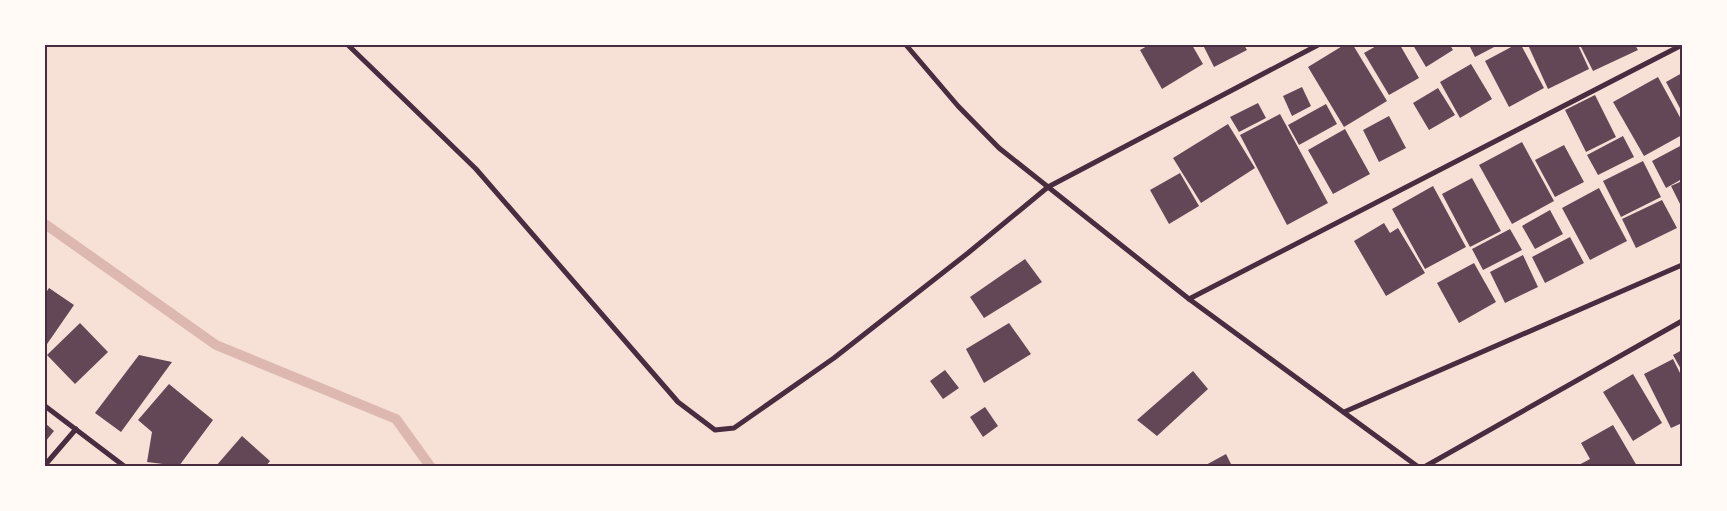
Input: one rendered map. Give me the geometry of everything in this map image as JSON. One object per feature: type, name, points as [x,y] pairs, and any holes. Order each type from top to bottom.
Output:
[{"type":"street","points":[[348,45],[476,169],[678,402],[715,430],[734,428],[834,358],[968,253],[1048,187],[1318,45]]},
{"type":"street","points":[[906,45],[958,106],[999,148],[1189,299],[1417,466]]},
{"type":"street","points":[[1189,299],[1682,45]]},
{"type":"street","points":[[1344,412],[1682,265]]},
{"type":"street","points":[[1426,466],[1682,321]]},
{"type":"street","points":[[45,406],[124,466]]},
{"type":"street","points":[[45,465],[76,429]]},
{"type":"building","points":[[1149,45],[1192,45],[1203,64],[1162,89],[1140,50]]},
{"type":"building","points":[[1203,45],[1244,45],[1247,50],[1214,67]]},
{"type":"building","points":[[1344,45],[1353,45],[1387,101],[1344,127],[1308,67]]},
{"type":"building","points":[[1378,45],[1400,45],[1419,78],[1389,95],[1364,53]]},
{"type":"building","points":[[1413,45],[1450,45],[1453,50],[1426,67]]},
{"type":"building","points":[[1469,45],[1498,45],[1475,57]]},
{"type":"building","points":[[1515,45],[1521,45],[1544,88],[1509,107],[1485,61]]},
{"type":"building","points":[[1528,45],[1578,45],[1589,69],[1548,89]]},
{"type":"building","points":[[1580,45],[1635,45],[1638,50],[1593,71]]},
{"type":"building","points":[[1471,64],[1492,99],[1460,118],[1440,82]]},
{"type":"building","points":[[1682,73],[1682,112],[1666,82]]},
{"type":"building","points":[[1658,77],[1682,121],[1682,135],[1644,156],[1613,102]]},
{"type":"building","points":[[1302,87],[1311,106],[1292,116],[1283,96]]},
{"type":"building","points":[[1438,88],[1455,115],[1429,130],[1413,103]]},
{"type":"building","points":[[1595,95],[1616,137],[1586,152],[1565,110]]},
{"type":"building","points":[[1258,103],[1266,118],[1239,132],[1230,117]]},
{"type":"building","points":[[1326,104],[1337,124],[1299,145],[1288,125]]},
{"type":"building","points":[[1280,114],[1328,203],[1287,225],[1240,135]]},
{"type":"building","points":[[1389,116],[1406,148],[1379,162],[1363,130]]},
{"type":"building","points":[[1228,124],[1255,168],[1201,203],[1173,158]]},
{"type":"building","points":[[1345,129],[1370,174],[1333,194],[1308,150]]},
{"type":"building","points":[[1623,136],[1634,157],[1598,175],[1587,155]]},
{"type":"building","points":[[1522,142],[1554,201],[1512,224],[1479,165]]},
{"type":"building","points":[[1564,145],[1584,182],[1555,197],[1535,160]]},
{"type":"building","points":[[1682,145],[1682,179],[1666,188],[1652,161]]},
{"type":"building","points":[[1643,161],[1661,197],[1621,217],[1603,181]]},
{"type":"building","points":[[1180,173],[1199,206],[1169,224],[1150,190]]},
{"type":"building","points":[[1472,178],[1501,231],[1470,247],[1442,194]]},
{"type":"building","points":[[1682,181],[1682,208],[1671,186]]},
{"type":"building","points":[[1433,186],[1466,247],[1425,269],[1392,209]]},
{"type":"building","points":[[1599,188],[1627,241],[1590,260],[1562,208]]},
{"type":"building","points":[[1662,200],[1677,228],[1636,248],[1622,219]]},
{"type":"building","points":[[1550,210],[1563,234],[1535,249],[1522,226]]},
{"type":"building","points":[[1384,223],[1390,233],[1398,228],[1425,273],[1386,296],[1354,241]]},
{"type":"building","points":[[1510,229],[1522,250],[1483,270],[1472,249]]},
{"type":"building","points":[[1570,237],[1584,263],[1545,283],[1532,257]]},
{"type":"building","points":[[1523,255],[1538,287],[1505,303],[1490,272]]},
{"type":"building","points":[[1025,259],[1042,282],[984,318],[970,297]]},
{"type":"building","points":[[1474,263],[1496,302],[1459,323],[1437,283]]},
{"type":"building","points":[[49,288],[74,305],[45,347],[45,294]]},
{"type":"building","points":[[80,323],[108,352],[75,384],[47,355]]},
{"type":"building","points":[[1009,323],[1031,354],[984,383],[966,349]]},
{"type":"building","points":[[1682,350],[1682,371],[1673,355]]},
{"type":"building","points":[[139,355],[172,362],[121,432],[95,413]]},
{"type":"building","points":[[1673,359],[1682,377],[1682,423],[1671,428],[1644,374]]},
{"type":"building","points":[[945,370],[959,388],[943,399],[930,381]]},
{"type":"building","points":[[1193,371],[1208,389],[1157,436],[1137,420]]},
{"type":"building","points":[[1633,374],[1662,423],[1633,441],[1603,392]]},
{"type":"building","points":[[169,384],[213,420],[179,466],[147,462],[152,432],[138,420]]},
{"type":"building","points":[[985,407],[998,426],[983,437],[970,417]]},
{"type":"building","points":[[45,423],[54,431],[45,442]]},
{"type":"building","points":[[1613,425],[1637,466],[1577,466],[1590,459],[1581,443]]},
{"type":"building","points":[[242,436],[270,461],[266,466],[216,466]]},
{"type":"building","points":[[1226,454],[1232,466],[1204,466]]},
{"type":"waterway","points":[[45,224],[216,345],[396,419],[430,466]]}]
